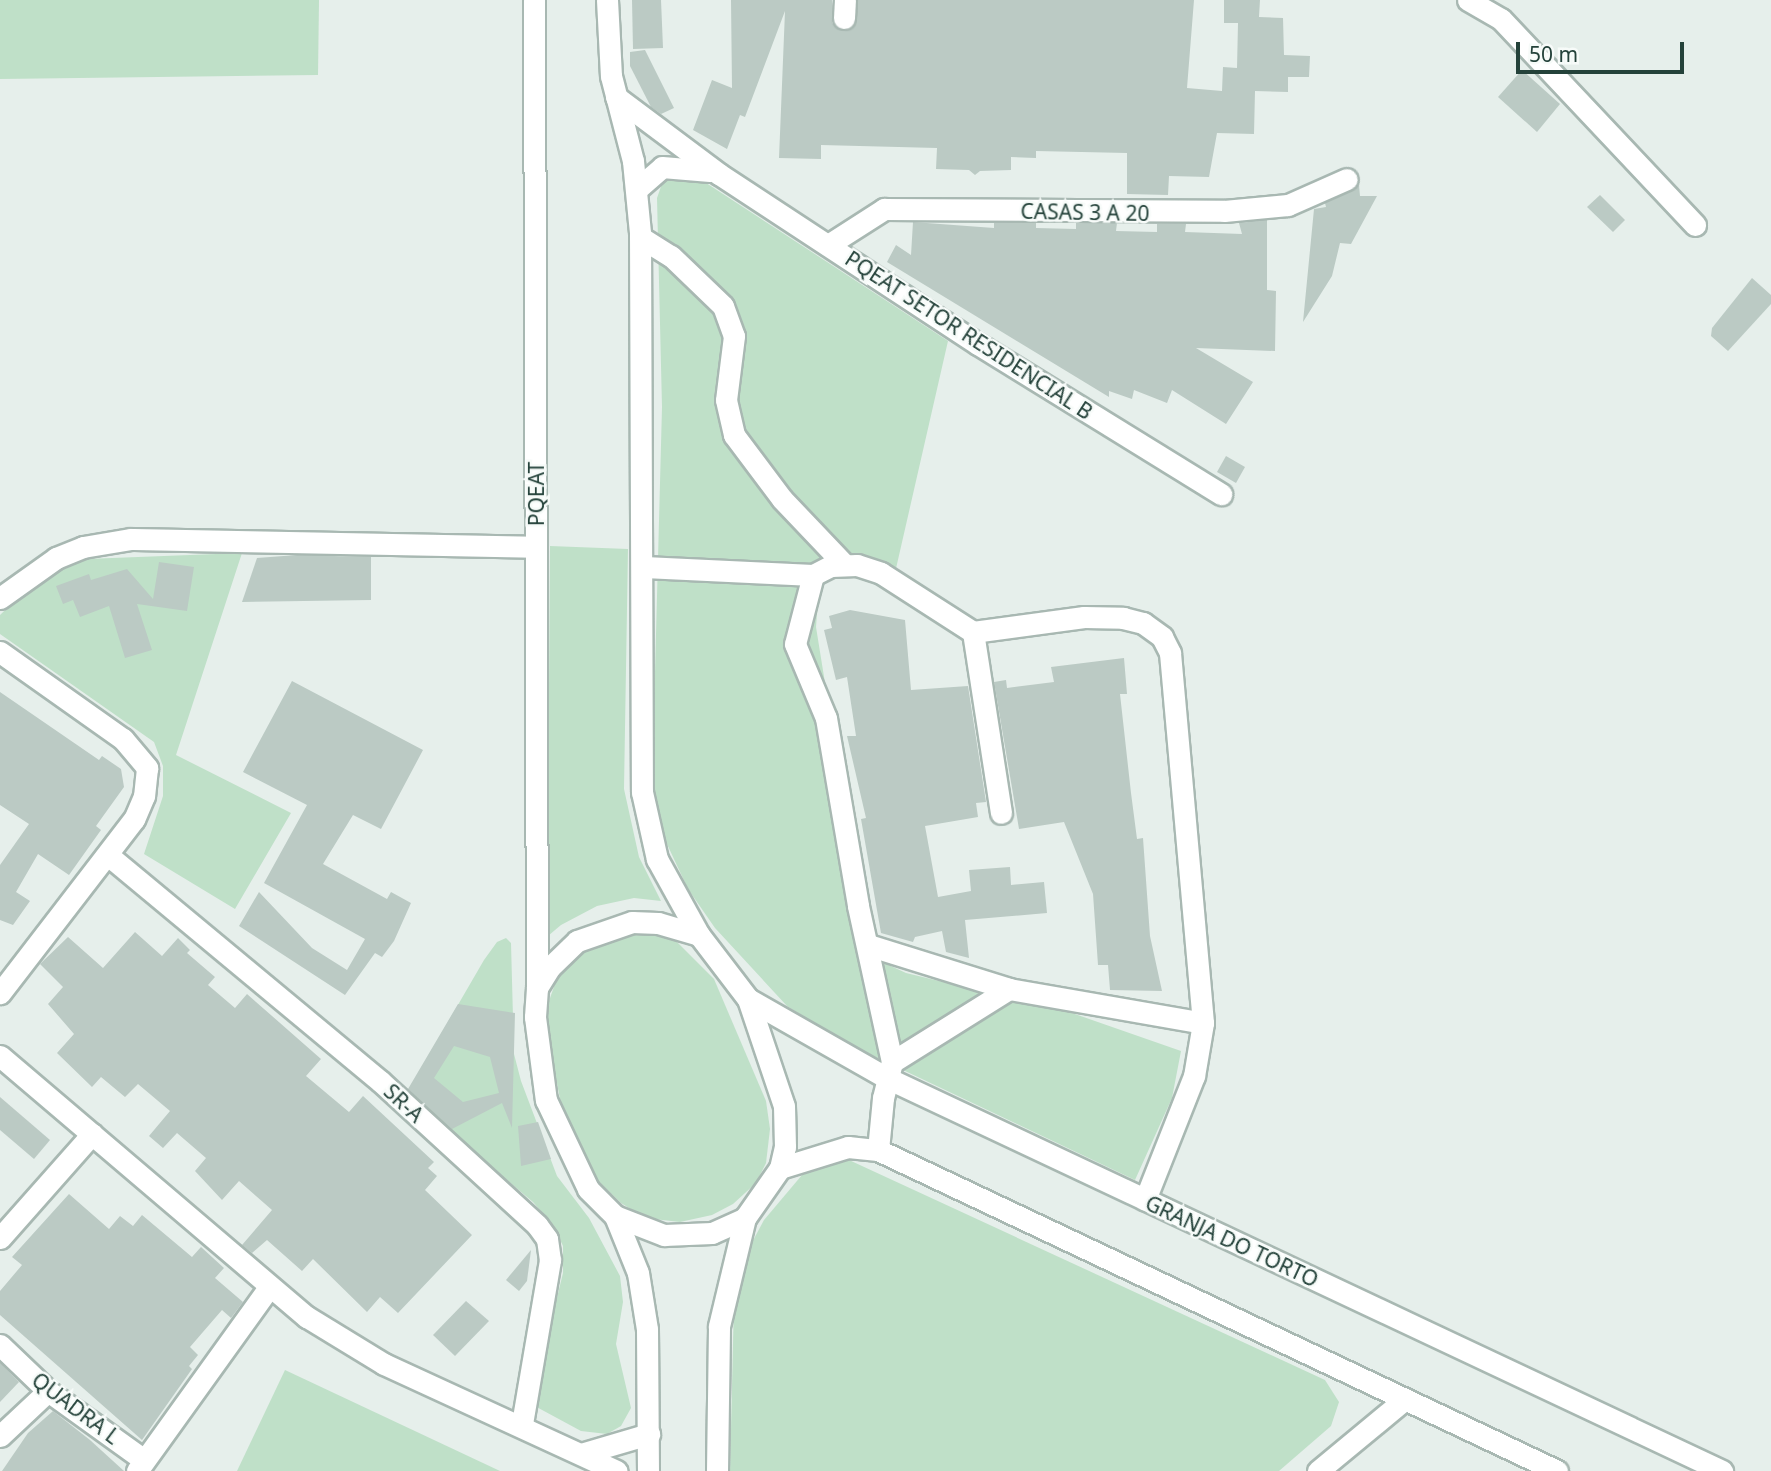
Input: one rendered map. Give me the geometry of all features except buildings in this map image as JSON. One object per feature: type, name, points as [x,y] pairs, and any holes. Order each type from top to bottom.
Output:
[{"type":"street","name":"PQEAT","points":[[534,0],[536,1031],[546,1100],[588,1189],[615,1216]]},
{"type":"street","points":[[607,0],[607,50],[637,189],[640,237],[644,567],[642,793],[657,859],[699,935],[748,999],[784,1106],[785,1147],[780,1168],[745,1218],[719,1326],[717,1471]]},
{"type":"street","points":[[1468,0],[1500,19],[1695,225]]},
{"type":"street","name":"PQEAT SETOR RESIDENCIAL B","points":[[616,97],[719,174],[1221,494]]},
{"type":"street","points":[[637,189],[662,167],[691,166],[719,174]]},
{"type":"street","name":"CASAS 3 A 20","points":[[828,245],[884,209],[1224,211],[1288,205],[1347,179]]},
{"type":"street","points":[[640,237],[671,256],[723,306],[734,336],[726,400],[734,435],[782,499],[844,564]]},
{"type":"street","points":[[0,598],[57,558],[83,547],[131,539],[536,547]]},
{"type":"street","points":[[644,567],[813,575],[844,564],[881,572],[973,632],[1084,617],[1123,618],[1143,623],[1162,637],[1170,653],[1203,1023],[1194,1076],[1146,1200]]},
{"type":"street","points":[[813,575],[795,644],[825,718],[890,1070],[878,1150]]},
{"type":"street","points":[[973,632],[1001,813]]},
{"type":"street","points":[[0,652],[141,755],[147,768],[144,796],[109,856],[0,993]]},
{"type":"street","name":"SR-A","points":[[109,856],[380,1080],[537,1225],[547,1239],[550,1260],[522,1424]]},
{"type":"street","points":[[537,988],[566,949],[601,929],[632,922],[658,923],[699,935]]},
{"type":"street","points":[[868,945],[1009,989],[1203,1023]]},
{"type":"street","points":[[890,1070],[1009,989]]},
{"type":"street","name":"GRANJA DO TORTO","points":[[748,999],[1146,1200],[1722,1471]]},
{"type":"street","points":[[0,1056],[268,1289],[384,1364],[522,1424],[617,1471]]},
{"type":"street","points":[[0,1238],[92,1134]]},
{"type":"street","points":[[780,1168],[848,1147],[878,1150],[1557,1471]]},
{"type":"street","points":[[615,1216],[664,1235],[688,1237],[745,1218]]},
{"type":"street","points":[[615,1216],[645,1298],[649,1471]]},
{"type":"street","points":[[140,1465],[268,1289]]},
{"type":"street","name":"QUADRA L","points":[[0,1345],[48,1391],[140,1465]]},
{"type":"street","points":[[0,1436],[48,1391]]},
{"type":"street","points":[[1318,1471],[1405,1399]]},
{"type":"street","points":[[584,1453],[649,1434]]},
{"type":"green space","points":[[0,0],[319,0],[318,75],[0,79]]},
{"type":"green space","points":[[665,175],[697,177],[948,341],[892,586],[872,570],[820,576],[816,627],[869,956],[906,973],[1072,1013],[1181,1051],[1172,1098],[1135,1180],[846,1043],[787,1006],[715,928],[688,889],[666,842],[652,786],[662,407],[657,198]]},
{"type":"green space","points":[[550,546],[628,549],[624,789],[639,857],[661,901],[634,898],[597,906],[561,925],[542,941],[548,826]]},
{"type":"green space","points":[[242,553],[176,755],[291,813],[235,909],[144,854],[163,796],[163,766],[154,742],[0,634],[0,615],[32,584],[86,559]]},
{"type":"green space","points":[[627,931],[651,932],[675,940],[714,979],[766,1101],[770,1129],[766,1163],[756,1183],[733,1204],[712,1215],[680,1222],[645,1218],[621,1203],[596,1179],[561,1104],[547,1032],[549,1001],[557,978],[593,943]]},
{"type":"green space","points":[[506,938],[511,943],[514,1054],[521,1081],[557,1176],[589,1218],[620,1276],[623,1302],[616,1344],[631,1408],[621,1426],[607,1434],[581,1431],[531,1404],[563,1273],[563,1246],[553,1225],[533,1202],[427,1113],[412,1095],[412,1084],[484,960],[497,942]]},
{"type":"green space","points":[[849,1160],[1325,1380],[1339,1402],[1331,1426],[1279,1471],[730,1471],[734,1301],[749,1248],[764,1220],[802,1175]]},
{"type":"green space","points":[[285,1370],[500,1471],[237,1471]]}]
